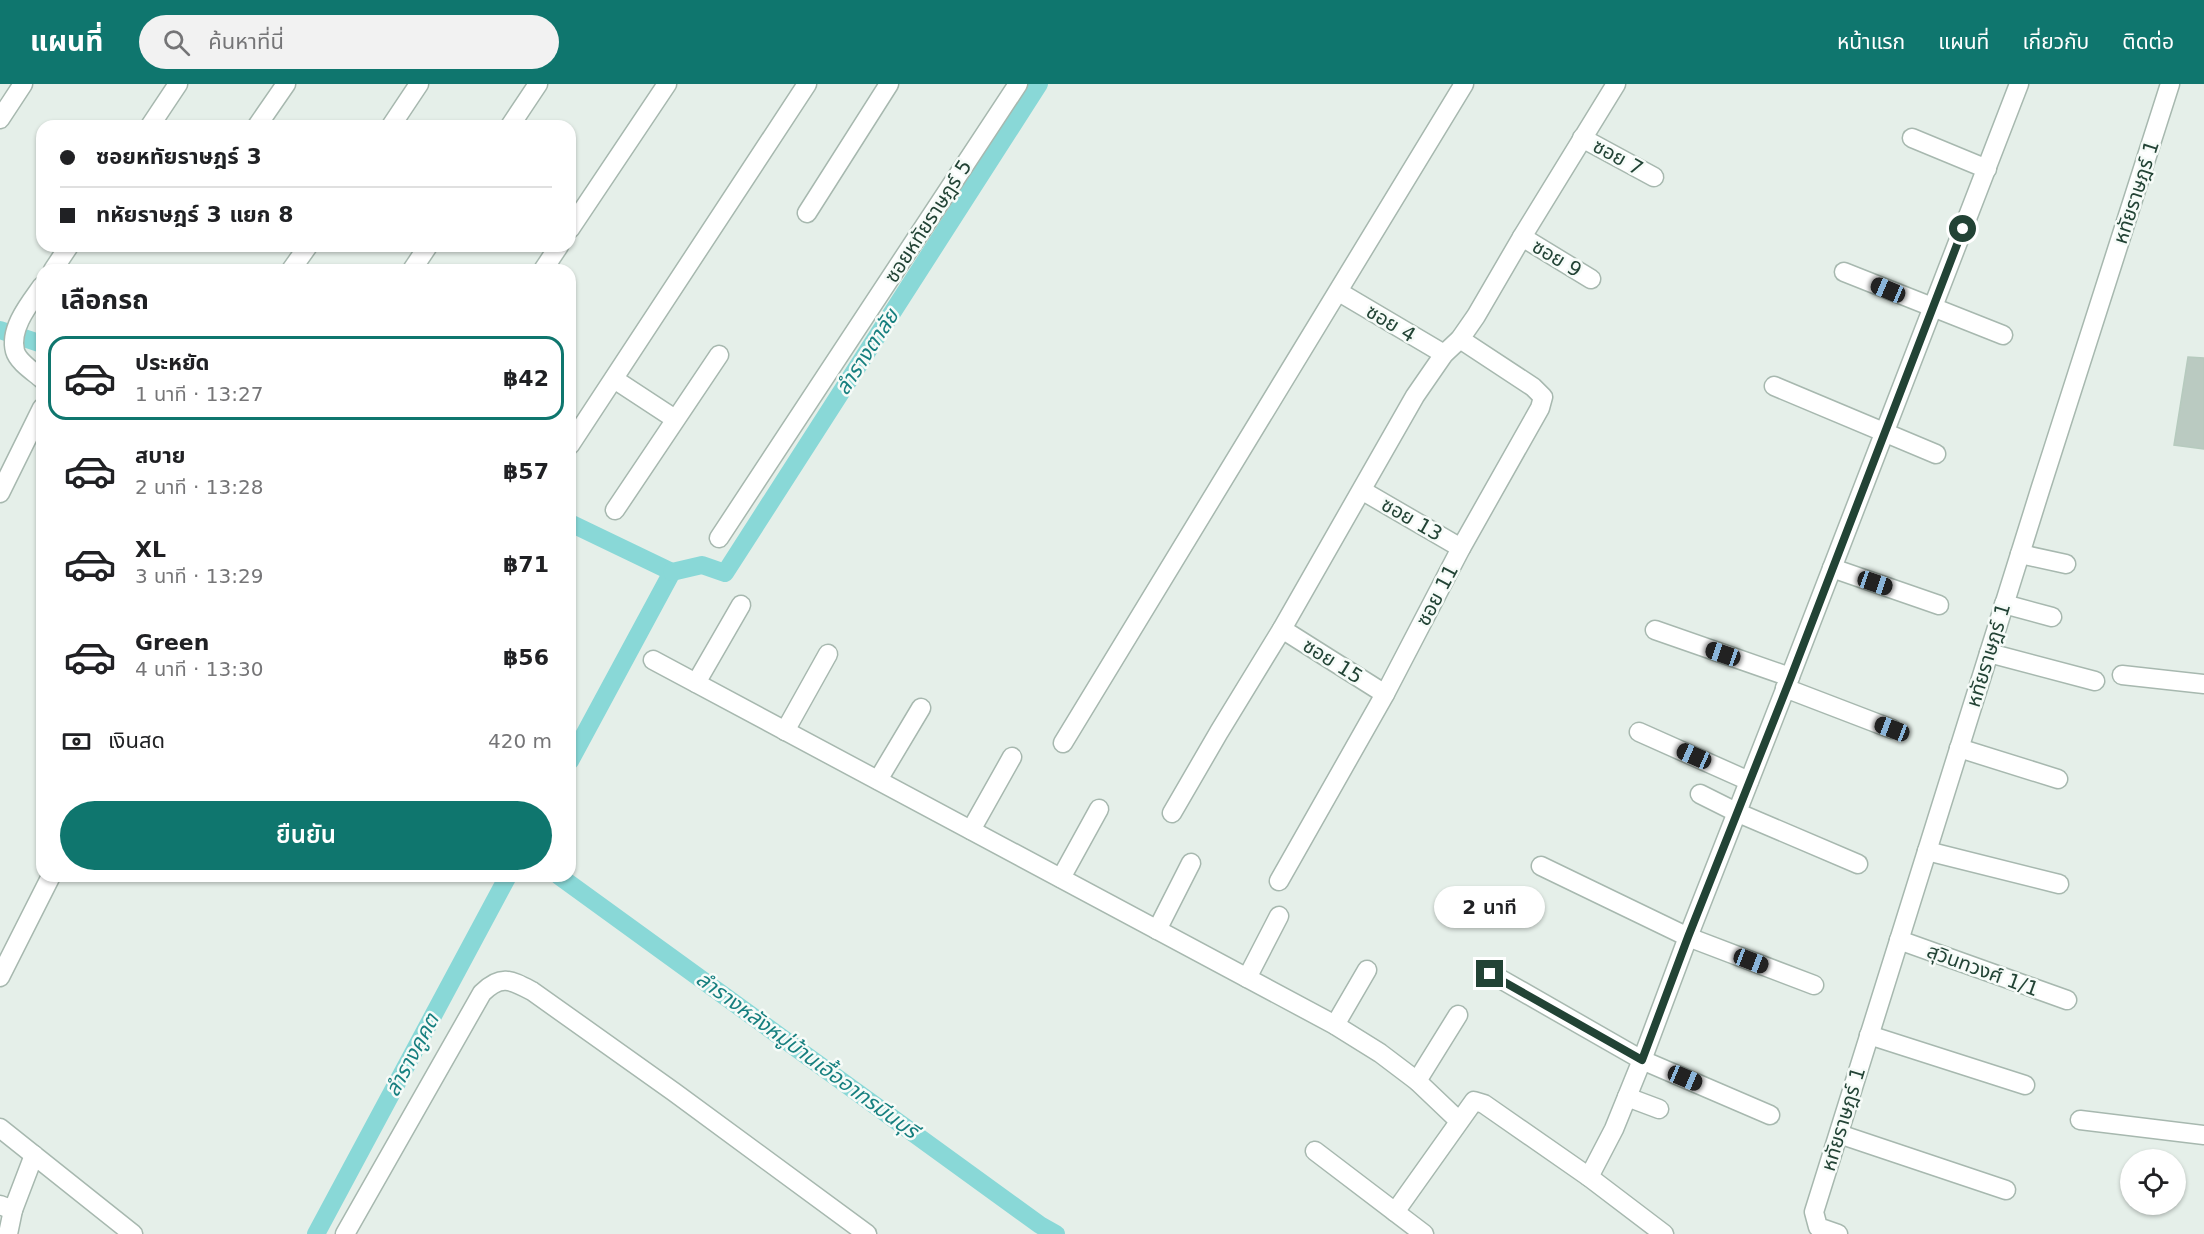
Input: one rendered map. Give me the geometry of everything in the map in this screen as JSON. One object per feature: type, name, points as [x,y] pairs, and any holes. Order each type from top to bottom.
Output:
[{"type":"street","points":[[0,119],[23,84]]},
{"type":"street","points":[[154,120],[178,84]]},
{"type":"street","points":[[261,120],[286,84]]},
{"type":"street","points":[[395,120],[419,84]]},
{"type":"street","points":[[514,120],[538,84]]},
{"type":"street","points":[[576,220],[667,84]]},
{"type":"street","points":[[576,436],[807,84]]},
{"type":"street","points":[[807,213],[889,84]]},
{"type":"street","name":"ซอยหทัยราษฎร์ 5","points":[[719,538],[1018,84]]},
{"type":"street","points":[[1063,743],[1464,84]]},
{"type":"street","points":[[1172,813],[1363,491],[1415,396],[1444,354],[1460,339],[1476,316],[1616,84]]},
{"type":"street","points":[[1588,1177],[1614,1129],[1642,1060],[2019,84]]},
{"type":"street","name":"หทัยราษฎร์ 1","points":[[1838,1234],[1818,1227],[1814,1212],[2170,84]]},
{"type":"street","name":"ซอย 7","points":[[1582,138],[1654,177]]},
{"type":"street","points":[[1912,138],[1987,169]]},
{"type":"street","name":"ซอย 9","points":[[1522,237],[1592,279]]},
{"type":"street","points":[[1844,272],[1932,309],[2003,335]]},
{"type":"street","name":"ซอย 4","points":[[1339,292],[1444,354]]},
{"type":"street","points":[[36,295],[16,326],[14,351],[18,358],[36,374]]},
{"type":"street","name":"ซอย 11","points":[[1279,881],[1385,694],[1461,548],[1540,408],[1543,397],[1533,387],[1460,339]]},
{"type":"street","points":[[615,510],[719,355]]},
{"type":"street","points":[[614,379],[675,419]]},
{"type":"street","points":[[1774,386],[1936,454]]},
{"type":"street","points":[[0,493],[36,420]]},
{"type":"street","name":"ซอย 13","points":[[1363,491],[1461,548]]},
{"type":"street","points":[[2020,554],[2066,564]]},
{"type":"street","points":[[1832,568],[1939,605]]},
{"type":"street","points":[[2004,604],[2052,617]]},
{"type":"street","points":[[696,683],[741,605]]},
{"type":"street","name":"ซอย 15","points":[[1282,629],[1385,694]]},
{"type":"street","points":[[1655,630],[1788,683],[1892,729]]},
{"type":"street","points":[[1989,653],[2095,681]]},
{"type":"street","points":[[786,731],[828,654]]},
{"type":"street","points":[[653,660],[1335,1025],[1380,1053],[1417,1081],[1459,1121]]},
{"type":"street","points":[[2122,675],[2204,684]]},
{"type":"street","points":[[878,780],[921,708]]},
{"type":"street","points":[[1639,732],[1749,781]]},
{"type":"street","points":[[1959,748],[2058,779]]},
{"type":"street","points":[[971,830],[1012,757]]},
{"type":"street","points":[[1700,794],[1736,812],[1858,864]]},
{"type":"street","points":[[1061,878],[1099,808]]},
{"type":"street","points":[[1927,851],[2059,884]]},
{"type":"street","points":[[1157,930],[1191,863]]},
{"type":"street","points":[[1541,866],[1688,937],[1814,985]]},
{"type":"street","points":[[0,977],[48,882]]},
{"type":"street","points":[[1247,978],[1279,916]]},
{"type":"street","name":"สุวินทวงศ์ 1/1","points":[[1899,940],[2067,1000]]},
{"type":"street","points":[[1335,1025],[1367,970]]},
{"type":"street","points":[[1490,974],[1642,1060],[1770,1115]]},
{"type":"street","points":[[345,1234],[482,993],[490,985],[502,980],[514,982],[532,992],[674,1092],[867,1234]]},
{"type":"street","points":[[1417,1081],[1458,1015]]},
{"type":"street","points":[[1869,1035],[2025,1085]]},
{"type":"street","points":[[1627,1097],[1659,1109]]},
{"type":"street","points":[[1395,1212],[1474,1101],[1484,1104],[1664,1234]]},
{"type":"street","points":[[2080,1120],[2204,1135]]},
{"type":"street","points":[[0,1128],[133,1234]]},
{"type":"street","points":[[1839,1134],[2006,1190]]},
{"type":"street","points":[[1315,1151],[1424,1234]]},
{"type":"street","points":[[8,1234],[6,1208],[34,1155]]},
{"type":"building","points":[[2188,357],[2204,358],[2204,449],[2174,445]]},
{"type":"waterway","name":"ลำรางตาลัย","points":[[672,572],[702,565],[725,573],[1039,84]]},
{"type":"waterway","name":"ลำรางคูคต","points":[[0,330],[36,342]]},
{"type":"waterway","name":"ลำรางคูคต","points":[[576,526],[672,572],[576,750]]},
{"type":"waterway","name":"ลำรางคูคต","points":[[316,1234],[505,882]]},
{"type":"waterway","name":"ลำรางหลังหมู่บ้านเอื้ออาทรมีนบุรี","points":[[567,882],[1040,1225],[1056,1234]]},
{"type":"route","points":[[1490,974],[1642,1060],[1963,229]]}]
